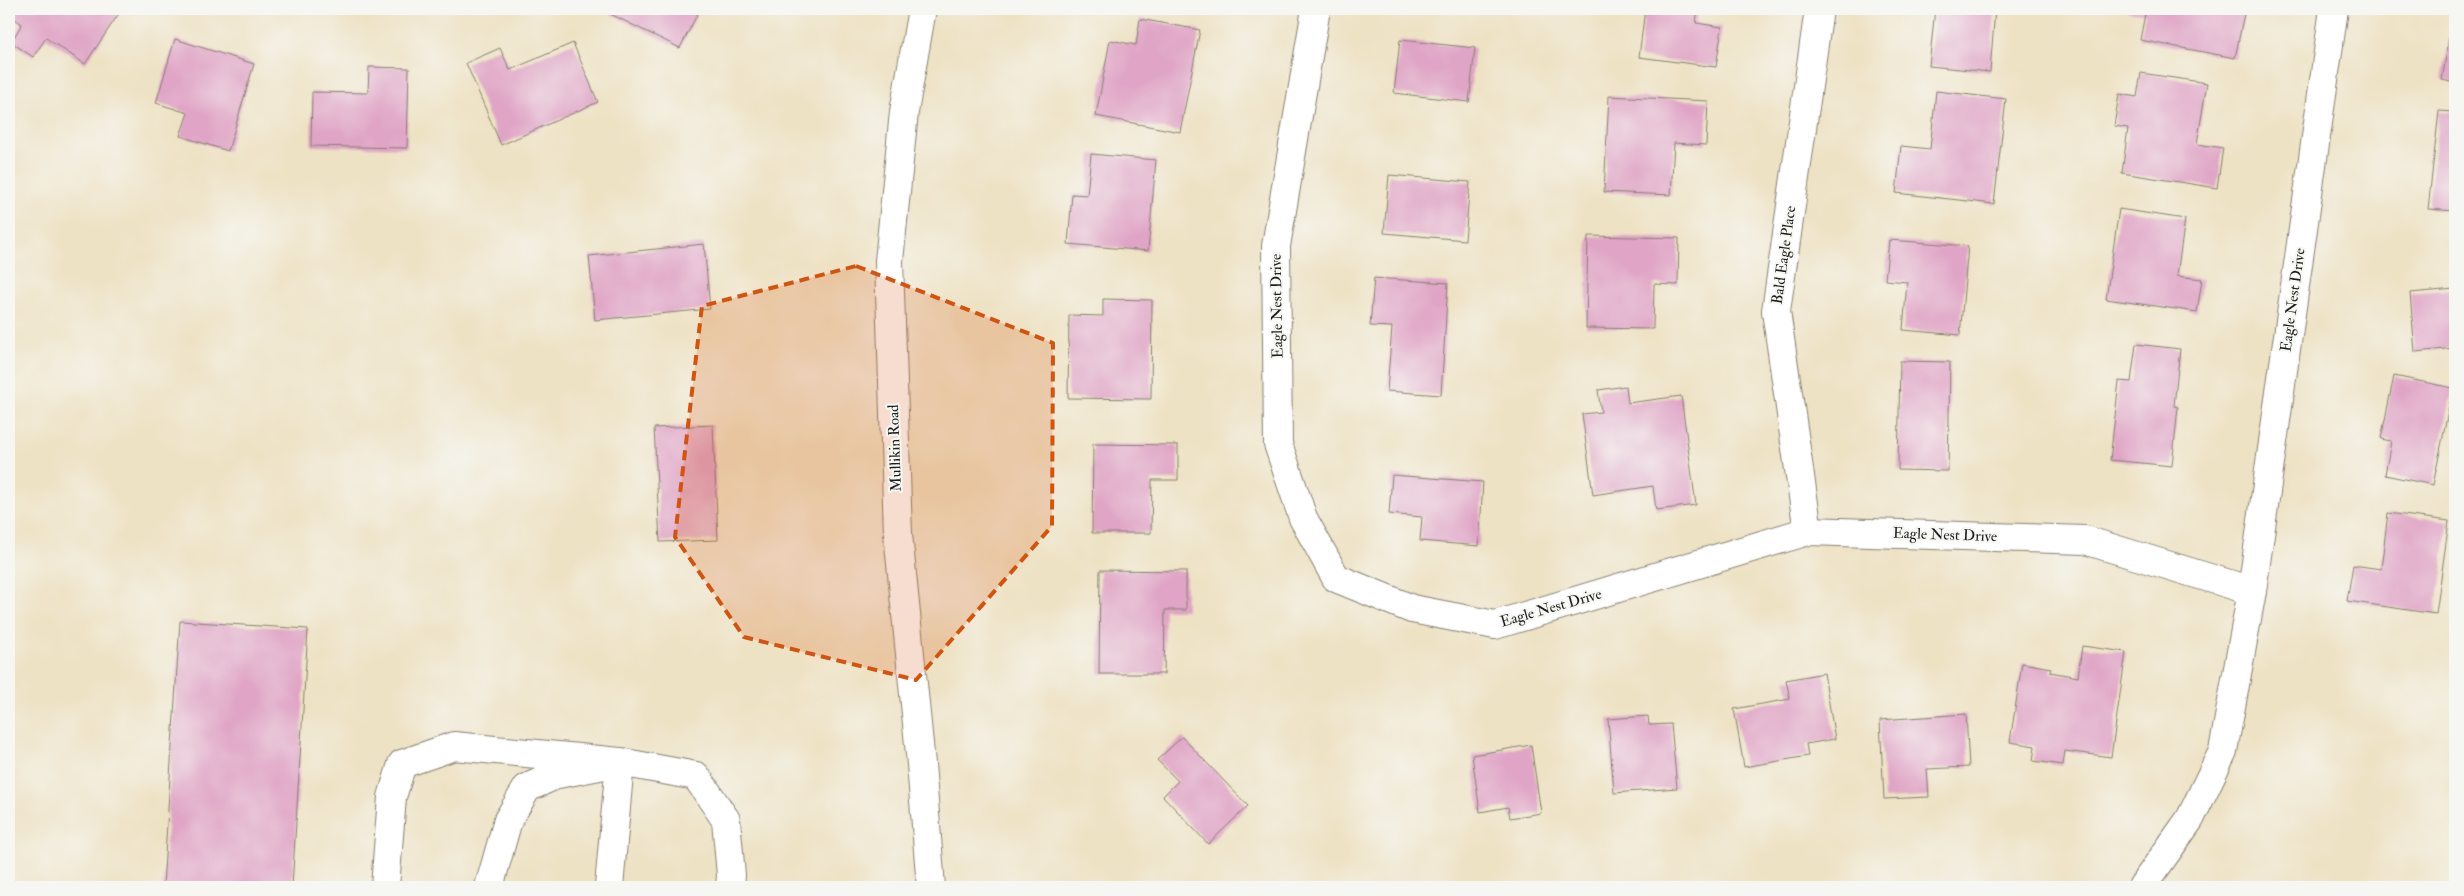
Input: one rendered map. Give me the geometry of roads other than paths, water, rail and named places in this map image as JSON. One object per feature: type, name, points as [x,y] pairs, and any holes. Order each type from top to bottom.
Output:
[{"type":"street","name":"Mullikin Road","points":[[922,9],[904,112],[889,261],[898,534],[931,887]]},
{"type":"street","name":"Eagle Nest Drive","points":[[1316,9],[1276,246],[1278,444],[1303,518],[1336,578],[1412,609],[1495,625],[1808,531],[2085,540],[2252,591]]},
{"type":"street","name":"Bald Eagle Place","points":[[1808,531],[1776,311],[1819,9]]},
{"type":"street","name":"Eagle Nest Drive","points":[[2142,887],[2190,818],[2222,751],[2252,591],[2334,9]]},
{"type":"street","points":[[385,887],[392,797],[402,764],[454,746],[620,762],[696,776],[726,820],[731,875],[730,887]]},
{"type":"street","points":[[489,887],[508,820],[527,788],[558,774],[620,762]]},
{"type":"street","points":[[609,887],[620,762]]}]
